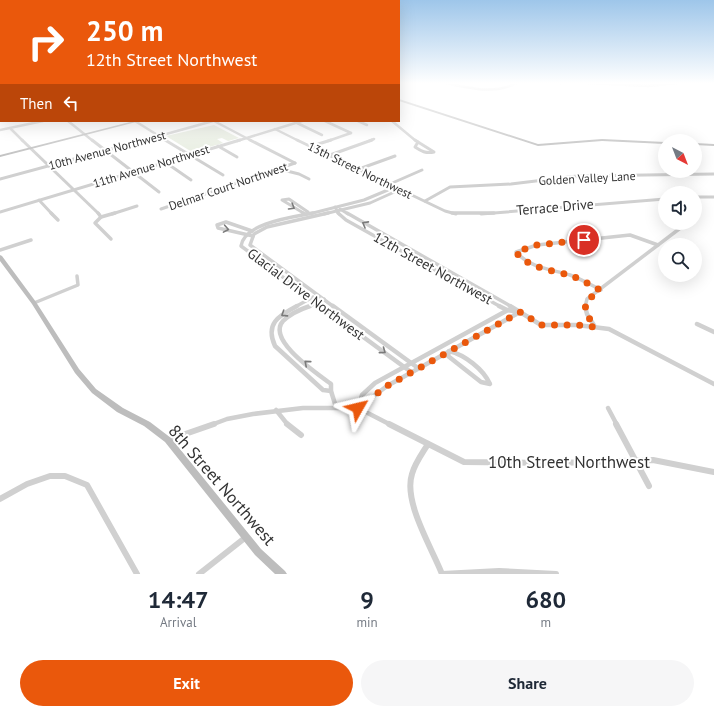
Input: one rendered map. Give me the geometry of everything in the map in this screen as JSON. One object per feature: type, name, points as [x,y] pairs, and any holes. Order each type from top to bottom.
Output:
[{"type":"street","points":[[429,110],[538,145],[596,140],[658,143]]},
{"type":"street","points":[[0,130],[11,129],[39,122]]},
{"type":"street","points":[[69,122],[160,192]]},
{"type":"street","points":[[0,156],[132,122]]},
{"type":"street","points":[[138,122],[223,175]]},
{"type":"street","name":"10th Avenue Northwest","points":[[0,179],[210,122]]},
{"type":"street","points":[[216,122],[246,138]]},
{"type":"street","name":"11th Avenue Northwest","points":[[0,212],[299,122]]},
{"type":"street","points":[[312,146],[351,133],[327,122]]},
{"type":"street","points":[[360,122],[368,125]]},
{"type":"street","points":[[395,122],[398,123],[403,131],[434,152],[430,154],[422,152],[415,146],[418,142]]},
{"type":"street","points":[[296,123],[322,135]]},
{"type":"street","points":[[11,129],[101,217]]},
{"type":"street","name":"13th Street Northwest","points":[[275,129],[445,211]]},
{"type":"street","name":"Delmar Court Northwest","points":[[161,209],[295,163],[246,138]]},
{"type":"street","points":[[330,155],[374,139]]},
{"type":"street","points":[[702,145],[714,146]]},
{"type":"street","points":[[218,146],[237,157]]},
{"type":"street","points":[[359,169],[395,156]]},
{"type":"street","points":[[165,162],[191,180]]},
{"type":"street","points":[[279,169],[298,174],[309,179]]},
{"type":"street","points":[[390,184],[422,170]]},
{"type":"street","name":"Golden Valley Lane","points":[[425,201],[450,187],[511,184],[577,176],[714,174]]},
{"type":"street","name":"Glacial Drive Northwest","points":[[396,187],[364,200],[335,209],[263,225],[251,230],[243,238],[242,246],[411,372]]},
{"type":"street","points":[[335,209],[343,210],[370,203],[401,189]]},
{"type":"street","points":[[702,197],[714,197]]},
{"type":"street","points":[[289,199],[308,212],[309,215],[302,213],[282,200],[289,199]]},
{"type":"street","points":[[39,200],[58,220]]},
{"type":"street","name":"Terrace Drive","points":[[445,211],[456,214],[478,214],[658,200]]},
{"type":"street","points":[[111,238],[95,222],[101,217],[137,206]]},
{"type":"street","name":"12th Street Northwest","points":[[335,209],[346,220],[507,310],[520,312],[541,325],[578,325],[609,329],[714,384]]},
{"type":"street","points":[[168,440],[227,419],[276,410],[358,408],[387,386],[520,312],[513,306],[345,213],[343,210]]},
{"type":"street","points":[[255,234],[251,230],[226,222],[217,225],[218,228],[247,234],[255,234],[267,227],[309,215]]},
{"type":"street","points":[[667,238],[678,230]]},
{"type":"street","points":[[255,234],[250,245],[418,368]]},
{"type":"street","points":[[600,290],[573,276],[536,266],[516,252],[524,248],[537,245],[630,235],[658,245]]},
{"type":"street","points":[[0,250],[31,240]]},
{"type":"street","points":[[595,327],[586,313],[585,305],[587,299],[658,245]]},
{"type":"street","name":"8th Street Northwest","points":[[0,257],[34,303],[62,350],[94,391],[120,410],[147,424],[168,440],[258,552],[282,574]]},
{"type":"street","points":[[34,303],[78,285],[77,276]]},
{"type":"street","points":[[317,295],[276,319],[270,329],[270,338],[275,346],[323,390],[331,391]]},
{"type":"street","points":[[324,299],[289,317],[282,323],[280,336],[289,348],[331,384],[331,391],[336,408]]},
{"type":"street","points":[[358,408],[362,394],[375,383],[513,306]]},
{"type":"street","points":[[697,324],[714,332]]},
{"type":"street","points":[[443,346],[449,351],[456,352],[488,377],[490,384],[481,382],[448,356],[449,351]]},
{"type":"street","name":"10th Street Northwest","points":[[358,408],[464,462],[558,463],[653,460],[714,472]]},
{"type":"street","points":[[608,408],[649,486]]},
{"type":"street","points":[[276,410],[288,425],[301,435]]},
{"type":"street","points":[[428,444],[411,477],[414,502],[429,546],[442,574],[476,570],[518,570],[556,574]]},
{"type":"street","points":[[0,499],[36,481],[58,475],[74,479],[86,485],[137,574]]},
{"type":"street","points":[[199,574],[247,537]]},
{"type":"shaded area","points":[[214,125],[239,138],[228,141],[222,138],[217,139],[223,143],[192,152],[166,136]]},
{"type":"route","points":[[358,408],[387,386],[520,312],[541,325],[578,325],[595,327],[586,313],[585,305],[587,299],[600,290],[573,276],[536,266],[520,257],[516,252],[524,248],[537,245],[584,240]]}]
